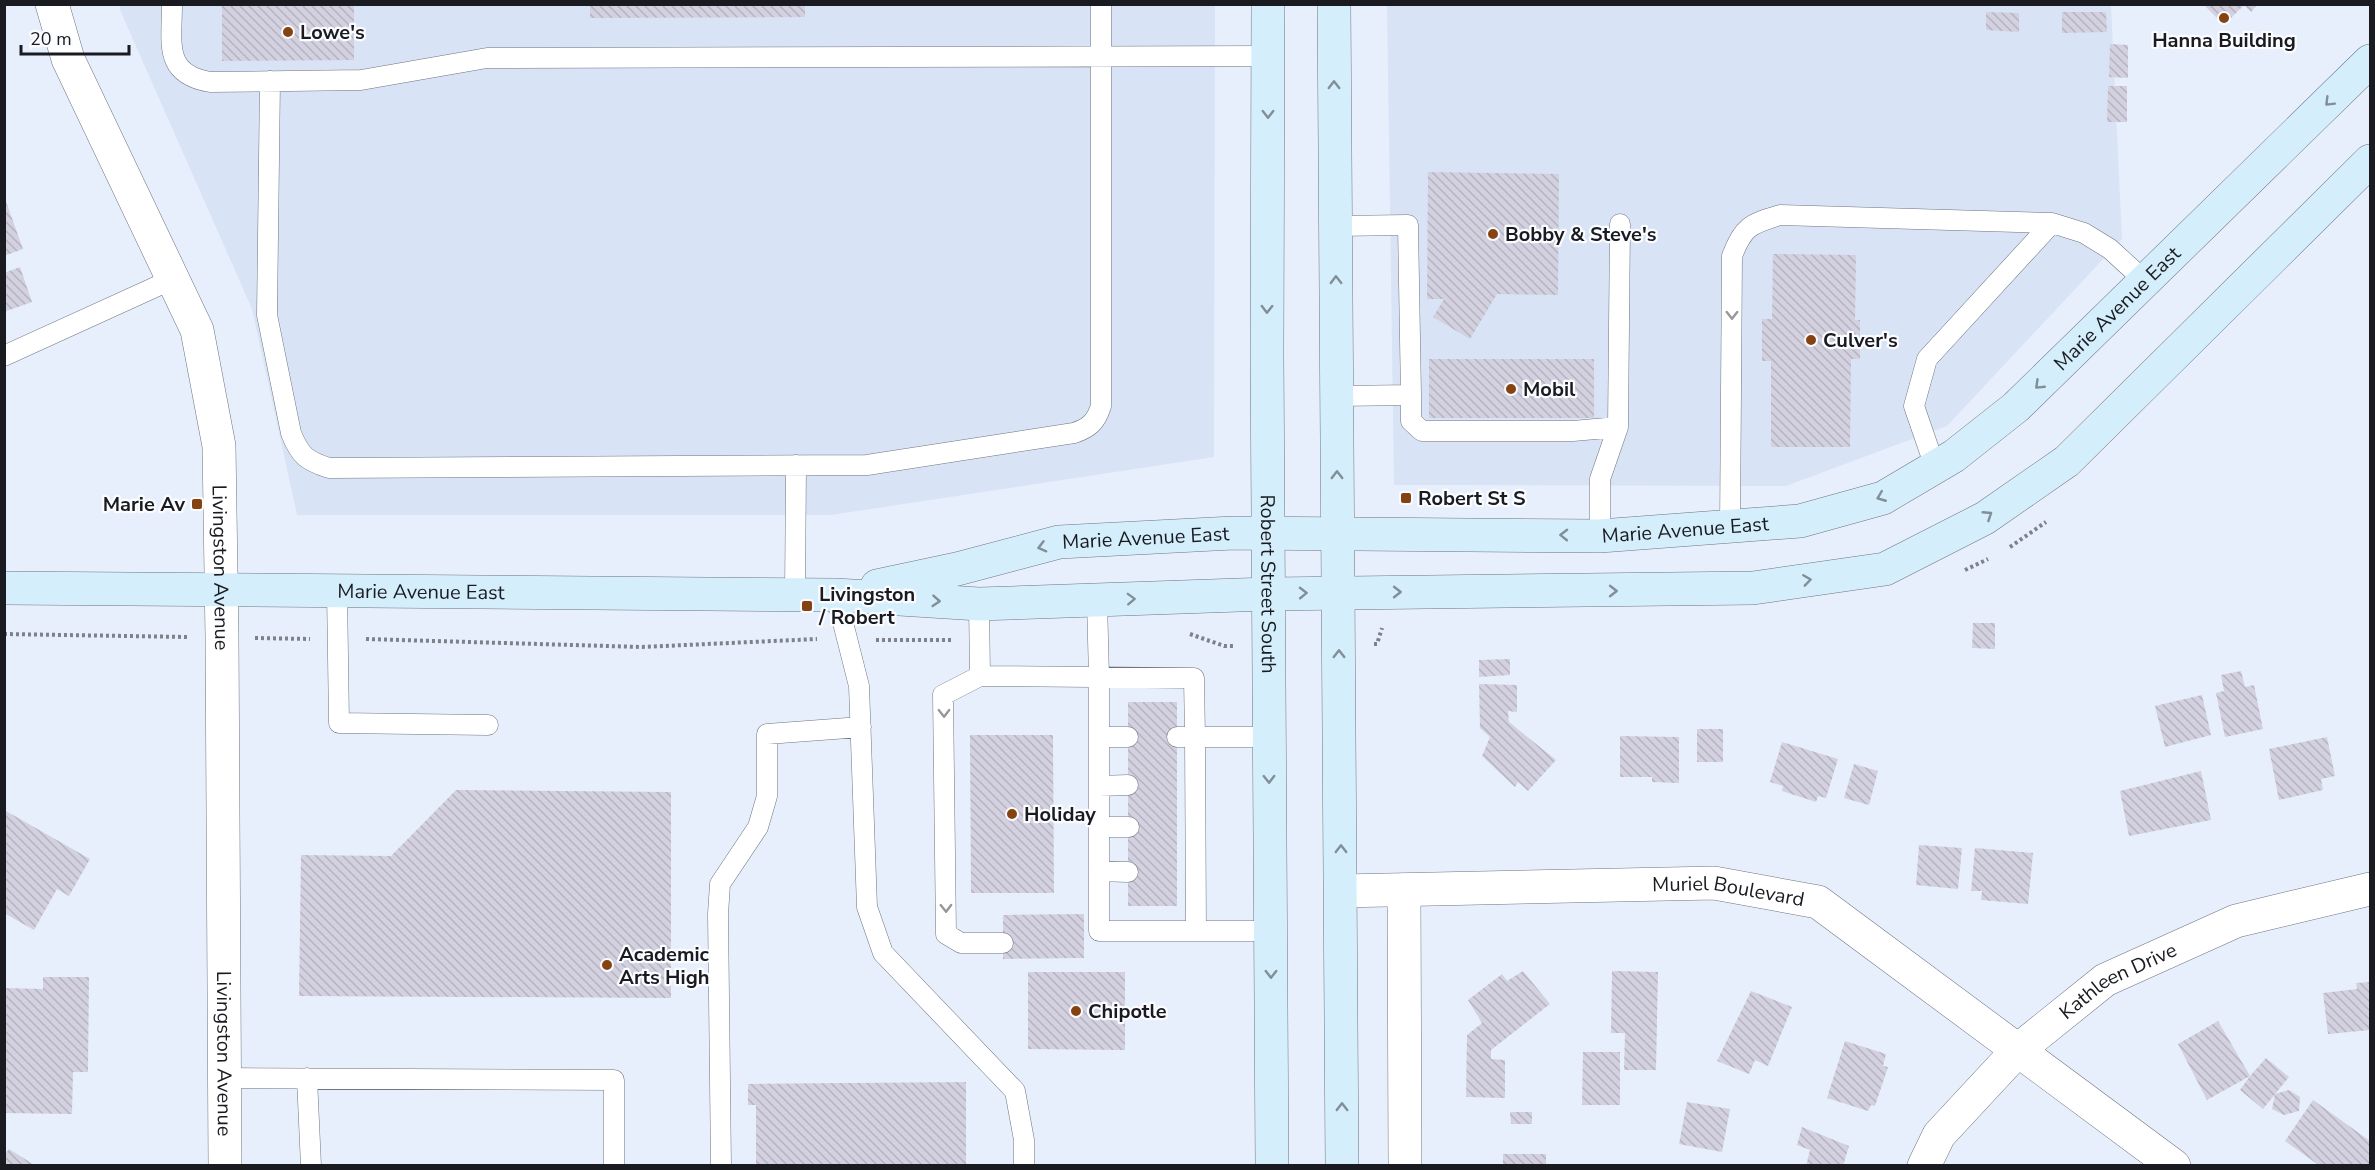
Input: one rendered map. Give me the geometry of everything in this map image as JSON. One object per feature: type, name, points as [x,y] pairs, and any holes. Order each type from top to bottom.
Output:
[{"type":"street","name":"Livingston Avenue","points":[[52,4],[68,59],[197,330],[219,446],[225,1166]]},
{"type":"street","name":"Robert Street South","points":[[1268,4],[1268,594],[1272,1166]]},
{"type":"street","points":[[1334,4],[1342,1166]]},
{"type":"street","name":"Marie Avenue East","points":[[836,595],[957,569],[1059,542],[1268,533],[1600,536],[1800,521],[1882,498],[1954,456],[2016,407],[2370,61]]},
{"type":"street","name":"Marie Avenue East","points":[[4,588],[836,595],[979,604],[1268,594],[1754,588],[1885,569],[1985,518],[2067,460],[2370,160]]},
{"type":"street","name":"Muriel Boulevard","points":[[1341,891],[1714,883],[1818,902],[2174,1166]]},
{"type":"street","name":"Kathleen Drive","points":[[1924,1166],[1939,1135],[2018,1050],[2105,980],[2236,921],[2370,889]]},
{"type":"street","points":[[1404,890],[1405,1166]]},
{"type":"lane","points":[[172,4],[172,49],[176,65],[184,74],[196,80],[210,82],[362,80],[487,58],[1268,56]]},
{"type":"lane","points":[[270,81],[267,315],[291,434],[297,448],[310,462],[328,468],[867,465],[1074,434],[1088,428],[1097,418],[1101,406],[1101,4]]},
{"type":"lane","points":[[1730,527],[1732,256],[1740,235],[1757,222],[1780,215],[2052,223],[2084,232],[2110,249],[2146,282]]},
{"type":"lane","points":[[1935,467],[1914,406],[1928,359],[2052,223]]},
{"type":"lane","points":[[1600,536],[1600,479],[1618,428],[1620,224]]},
{"type":"lane","points":[[1335,226],[1408,225],[1411,421],[1422,431],[1573,431],[1618,428]]},
{"type":"lane","points":[[4,356],[173,279]]},
{"type":"lane","points":[[1337,396],[1411,395]]},
{"type":"lane","points":[[795,595],[796,465]]},
{"type":"lane","points":[[337,591],[339,723],[488,724]]},
{"type":"lane","points":[[836,595],[859,686],[867,907],[884,953],[1015,1091],[1024,1140],[1024,1166]]},
{"type":"lane","points":[[1097,601],[1098,871],[1091,937],[1196,931],[1271,931]]},
{"type":"lane","points":[[979,604],[980,676]]},
{"type":"lane","points":[[1003,944],[961,943],[946,934],[943,695],[980,676],[1194,678],[1186,737],[1186,870],[1196,931]]},
{"type":"lane","points":[[721,1166],[718,914],[720,884],[758,827],[767,796],[767,734],[861,727]]},
{"type":"lane","points":[[1099,736],[1128,736]]},
{"type":"lane","points":[[1186,737],[1269,737]]},
{"type":"lane","points":[[1099,786],[1128,785]]},
{"type":"lane","points":[[1098,827],[1129,827]]},
{"type":"lane","points":[[1098,871],[1128,872]]},
{"type":"lane","points":[[224,1078],[614,1080],[614,1166]]},
{"type":"lane","points":[[307,1078],[311,1166]]},
{"type":"path","points":[[4,634],[167,636]]},
{"type":"path","points":[[1181,634],[1192,634],[1224,646]]},
{"type":"path","points":[[263,638],[642,647],[789,639],[979,640]]},
{"type":"shaded area","points":[[120,4],[1215,5],[1214,457],[831,515],[297,515],[252,309],[120,10]]},
{"type":"shaded area","points":[[1387,5],[2111,5],[2122,239],[1947,426],[1786,486],[1394,485]]},
{"type":"building","name":"Lowe's","points":[[222,4],[354,4],[354,60],[222,61]]},
{"type":"building","points":[[590,4],[805,4],[805,17],[590,18]]},
{"type":"building","name":"Hanna Building","points":[[2203,4],[2258,4],[2251,12],[2244,5],[2224,25]]},
{"type":"building","points":[[1986,12],[2019,13],[2019,32],[1986,30]]},
{"type":"building","points":[[2062,12],[2106,12],[2107,32],[2062,33]]},
{"type":"building","points":[[2110,44],[2128,45],[2128,78],[2109,77]]},
{"type":"building","points":[[2108,86],[2127,86],[2127,122],[2107,122]]},
{"type":"building","name":"Bobby & Steve's","points":[[1428,172],[1559,174],[1558,295],[1497,294],[1470,339],[1433,317],[1444,299],[1427,299]]},
{"type":"building","points":[[4,196],[23,249],[4,256]]},
{"type":"building","name":"Culver's","points":[[1773,254],[1856,255],[1855,320],[1860,320],[1860,359],[1851,359],[1850,447],[1771,447],[1771,361],[1762,361],[1762,319],[1772,319]]},
{"type":"building","points":[[20,267],[32,302],[4,312],[4,273]]},
{"type":"building","name":"Mobil","points":[[1429,359],[1594,359],[1594,418],[1429,418]]},
{"type":"building","points":[[1973,623],[1995,623],[1995,649],[1972,648]]},
{"type":"building","points":[[1510,659],[1510,675],[1479,677],[1479,660]]},
{"type":"building","points":[[2241,671],[2245,687],[2254,685],[2263,729],[2225,737],[2216,693],[2224,691],[2221,675]]},
{"type":"building","points":[[1479,684],[1517,685],[1517,712],[1508,711],[1509,722],[1556,760],[1528,791],[1518,782],[1515,787],[1482,756],[1490,737],[1480,728]]},
{"type":"building","points":[[2202,695],[2211,735],[2165,747],[2155,706]]},
{"type":"building","name":"Holiday","points":[[1128,702],[1177,702],[1177,906],[1128,906]]},
{"type":"building","points":[[1697,729],[1723,729],[1723,762],[1697,762]]},
{"type":"building","name":"Holiday","points":[[970,735],[1053,735],[1054,893],[971,893]]},
{"type":"building","points":[[1620,736],[1679,737],[1679,783],[1652,782],[1652,777],[1620,777]]},
{"type":"building","points":[[2327,737],[2335,776],[2321,779],[2323,790],[2279,800],[2269,749]]},
{"type":"building","points":[[1782,742],[1838,759],[1826,798],[1818,796],[1816,802],[1782,791],[1783,786],[1770,782]]},
{"type":"building","points":[[1854,764],[1878,771],[1869,805],[1844,798]]},
{"type":"building","points":[[2201,771],[2211,820],[2129,836],[2120,791]]},
{"type":"building","points":[[456,790],[671,792],[671,998],[299,996],[301,855],[391,856]]},
{"type":"building","points":[[6,811],[90,859],[69,896],[57,889],[34,930],[4,913]]},
{"type":"building","points":[[1919,845],[1962,848],[1958,889],[1916,885]]},
{"type":"building","points":[[1975,848],[2033,853],[2028,904],[1981,900],[1982,891],[1971,891]]},
{"type":"building","points":[[1084,914],[1084,958],[1003,959],[1003,915]]},
{"type":"building","points":[[1523,971],[1550,1004],[1491,1050],[1491,1059],[1505,1060],[1505,1098],[1466,1097],[1467,1035],[1482,1023],[1468,1000],[1502,974],[1507,981]]},
{"type":"building","points":[[1612,971],[1658,972],[1656,1070],[1624,1070],[1625,1033],[1611,1033]]},
{"type":"building","name":"Chipotle","points":[[1028,972],[1125,972],[1125,1050],[1028,1049]]},
{"type":"building","points":[[43,977],[89,977],[88,1072],[73,1072],[72,1114],[4,1113],[4,988],[43,989]]},
{"type":"building","points":[[2370,982],[2370,1030],[2328,1034],[2323,993],[2357,989],[2356,983]]},
{"type":"building","points":[[1751,991],[1792,1007],[1768,1066],[1755,1060],[1749,1074],[1717,1061]]},
{"type":"building","points":[[2218,1021],[2250,1076],[2207,1100],[2178,1044]]},
{"type":"building","points":[[1845,1041],[1886,1054],[1883,1066],[1888,1067],[1875,1106],[1871,1105],[1868,1111],[1827,1098]]},
{"type":"building","points":[[1583,1052],[1620,1052],[1620,1105],[1582,1105]]},
{"type":"building","points":[[2266,1058],[2289,1077],[2263,1109],[2240,1090]]},
{"type":"building","points":[[966,1082],[966,1166],[756,1166],[756,1105],[748,1105],[748,1084]]},
{"type":"building","points":[[2289,1090],[2300,1097],[2299,1111],[2284,1115],[2272,1109],[2275,1094]]},
{"type":"building","points":[[2313,1100],[2370,1141],[2370,1166],[2320,1166],[2285,1141]]},
{"type":"building","points":[[1687,1102],[1730,1109],[1722,1152],[1679,1144]]},
{"type":"building","points":[[1510,1112],[1532,1112],[1532,1124],[1511,1124]]},
{"type":"building","points":[[1802,1127],[1849,1146],[1843,1166],[1806,1166],[1810,1150],[1797,1145]]},
{"type":"building","points":[[9,1149],[36,1166],[4,1166],[4,1155]]},
{"type":"building","points":[[1503,1154],[1546,1154],[1546,1166],[1503,1166]]},
{"type":"place","name":"Hanna Building","points":[[2224,18]]},
{"type":"place","name":"Lowe's","points":[[288,32]]},
{"type":"place","name":"Bobby & Steve's","points":[[1493,234]]},
{"type":"place","name":"Culver's","points":[[1811,340]]},
{"type":"place","name":"Mobil","points":[[1511,389]]},
{"type":"place","name":"Robert St S","points":[[1406,498]]},
{"type":"place","name":"Marie Av","points":[[197,504]]},
{"type":"place","name":"Livingston / Robert","points":[[807,606]]},
{"type":"place","name":"Holiday","points":[[1012,814]]},
{"type":"place","name":"Academic Arts High","points":[[607,965]]},
{"type":"place","name":"Chipotle","points":[[1076,1011]]}]
